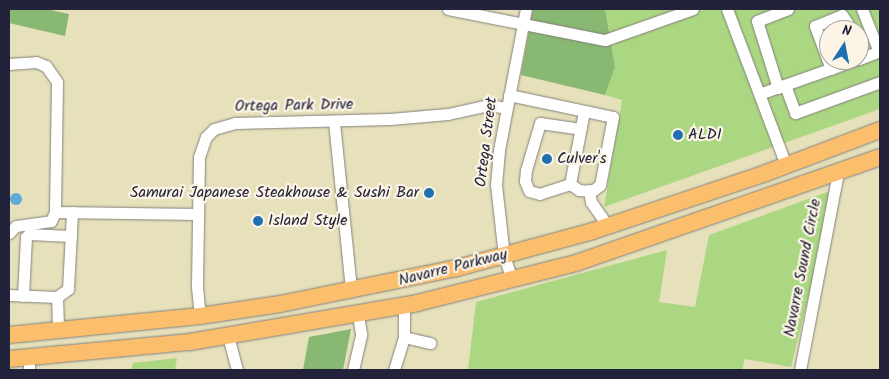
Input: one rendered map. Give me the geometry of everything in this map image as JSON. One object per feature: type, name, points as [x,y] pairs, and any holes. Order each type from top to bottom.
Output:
[{"type":"highway","name":"Navarre Parkway","points":[[9,335],[200,316],[351,290],[504,256],[608,226],[786,165],[880,130]]},
{"type":"highway","name":"Navarre Parkway","points":[[9,359],[29,364],[228,336],[404,305],[512,280],[603,254],[880,157]]},
{"type":"highway","points":[[29,364],[32,346],[53,331]]},
{"type":"street","points":[[448,9],[605,40],[693,9]]},
{"type":"street","name":"Ortega Street","points":[[512,280],[504,256],[496,185],[506,108],[526,9]]},
{"type":"street","points":[[727,9],[786,165]]},
{"type":"street","points":[[788,9],[757,22],[781,87],[795,113],[880,82]]},
{"type":"street","points":[[862,9],[879,51]]},
{"type":"street","points":[[830,20],[842,15],[845,20]]},
{"type":"street","points":[[819,24],[815,26],[819,36]]},
{"type":"street","points":[[9,64],[36,62],[46,66],[57,82],[55,212],[51,221],[16,226],[9,233]]},
{"type":"street","points":[[759,94],[829,70]]},
{"type":"street","points":[[509,95],[613,117],[600,185],[589,190],[579,190],[570,184]]},
{"type":"street","name":"Ortega Park Drive","points":[[200,316],[196,284],[199,157],[206,137],[214,129],[235,123],[334,122],[448,114],[490,105],[506,108]]},
{"type":"street","points":[[570,184],[584,111]]},
{"type":"street","points":[[334,122],[351,290]]},
{"type":"street","points":[[570,184],[540,194],[529,190],[524,182],[540,123],[581,129]]},
{"type":"street","name":"Navarre Sound Circle","points":[[800,370],[838,172]]},
{"type":"street","points":[[589,190],[591,202],[608,226]]},
{"type":"street","points":[[55,212],[198,214]]},
{"type":"street","points":[[9,295],[56,297],[68,288],[72,212]]},
{"type":"street","points":[[23,296],[26,237],[29,234],[71,236]]},
{"type":"street","points":[[53,331],[56,297]]},
{"type":"street","points":[[394,370],[404,337],[404,305]]},
{"type":"street","points":[[353,370],[361,334],[358,314]]},
{"type":"street","points":[[228,336],[236,370]]},
{"type":"street","points":[[404,337],[430,343]]},
{"type":"green space","points":[[9,9],[46,9],[69,14],[65,36],[9,23]]},
{"type":"green space","points":[[533,9],[605,9],[615,67],[605,95],[521,75]]},
{"type":"green space","points":[[605,9],[880,9],[880,109],[604,207],[622,100],[605,95],[615,67]]},
{"type":"green space","points":[[830,191],[813,278],[791,367],[745,359],[742,370],[468,370],[476,302],[667,250],[659,302],[695,307],[709,235]]},
{"type":"green space","points":[[351,329],[343,370],[303,370],[309,337]]},
{"type":"green space","points":[[177,358],[175,370],[131,370],[133,363]]},
{"type":"water","points":[[14,193],[18,193],[22,199],[18,205],[14,205],[10,201],[10,197]]},
{"type":"place","name":"ALDI","points":[[678,135]]},
{"type":"place","name":"Culver's","points":[[547,159]]},
{"type":"place","name":"Samurai Japanese Steakhouse & Sushi Bar","points":[[429,193]]},
{"type":"place","name":"Island Style","points":[[258,221]]}]
